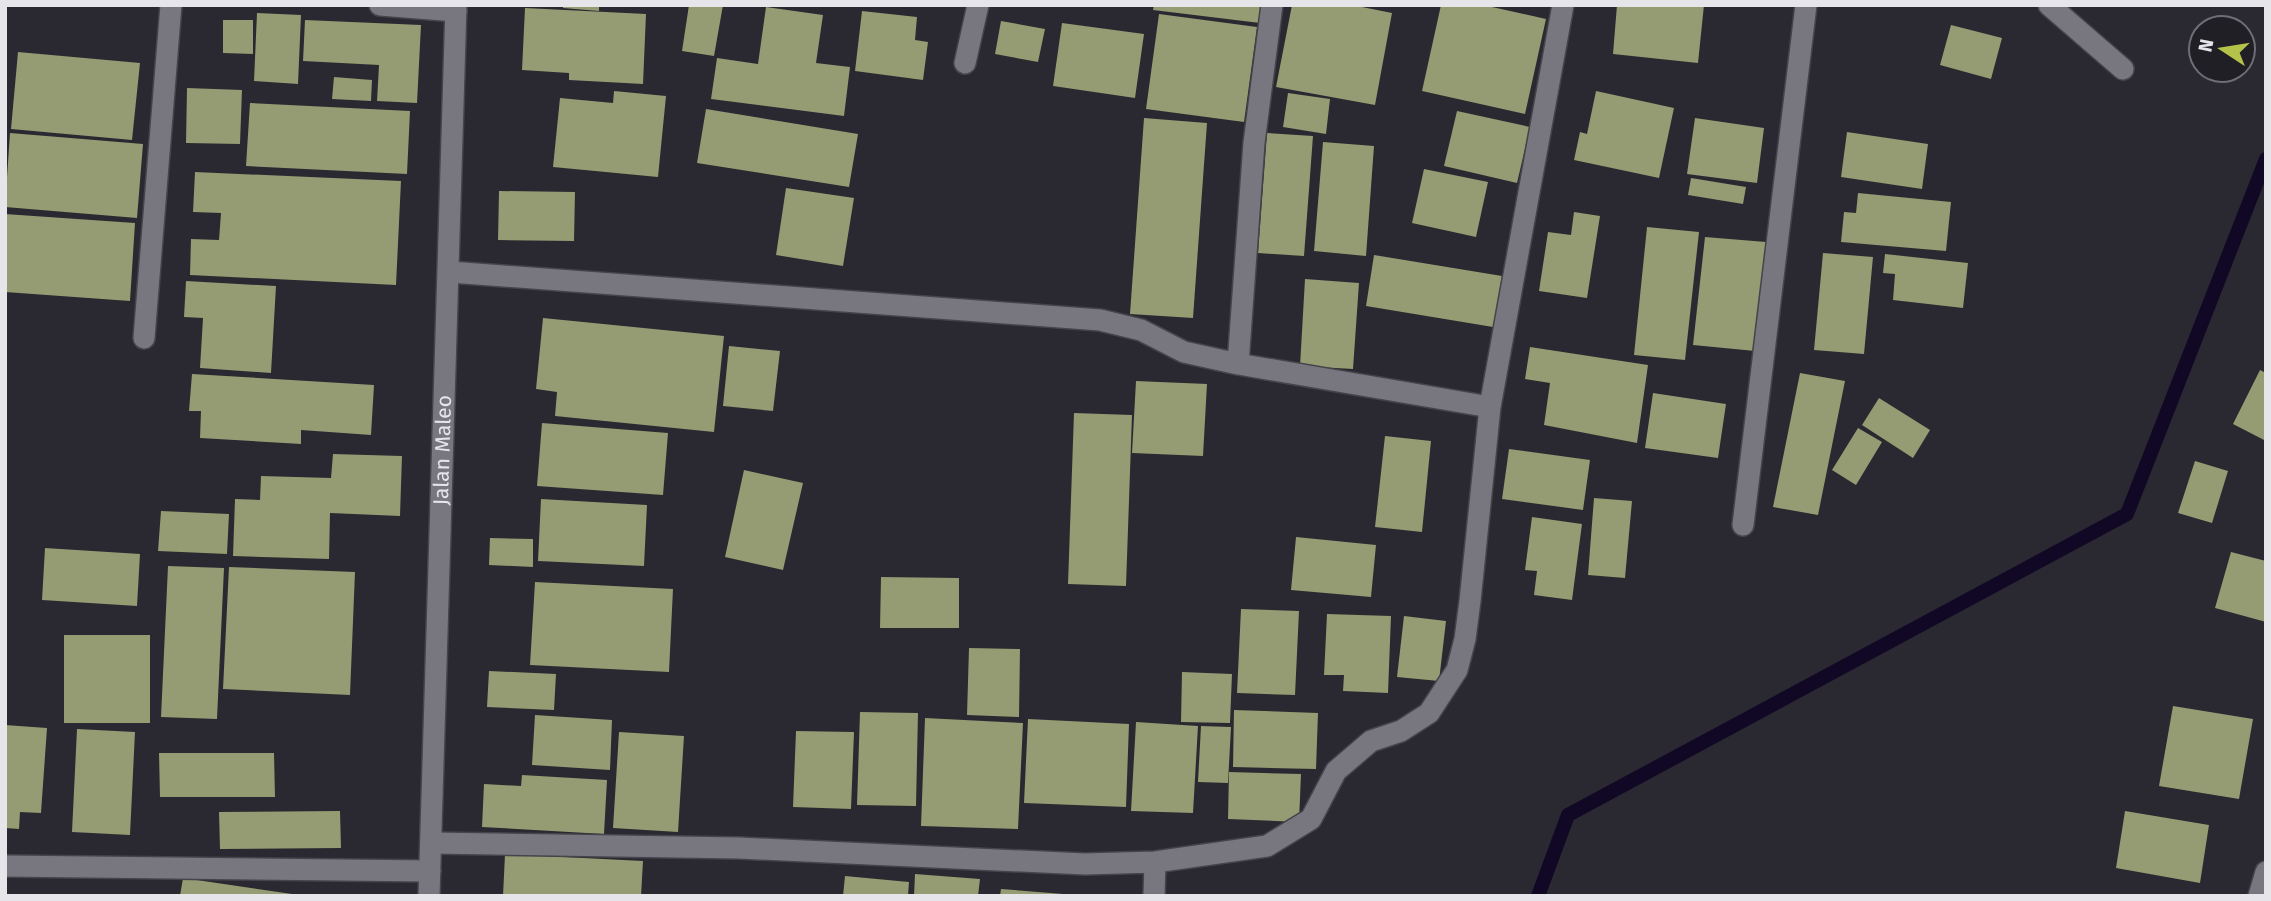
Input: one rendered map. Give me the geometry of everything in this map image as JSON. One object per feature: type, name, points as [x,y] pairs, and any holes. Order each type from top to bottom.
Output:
[{"type":"street","points":[[144,338],[171,5]]},
{"type":"street","points":[[380,5],[456,8]]},
{"type":"street","points":[[965,63],[978,5]]},
{"type":"street","points":[[1238,365],[1254,143],[1272,5]]},
{"type":"street","points":[[432,843],[739,848],[1085,863],[1155,862],[1267,846],[1291,834],[1311,819],[1336,771],[1353,754],[1371,741],[1401,731],[1429,713],[1457,670],[1465,639],[1490,407],[1563,5]]},
{"type":"street","points":[[1742,526],[1806,5]]},
{"type":"street","points":[[2049,5],[2123,69]]},
{"type":"street","name":"Jalan Maleo","points":[[429,896],[456,8]]},
{"type":"street","points":[[450,272],[1100,320],[1141,330],[1184,352],[1238,365],[1490,407]]},
{"type":"street","points":[[1154,896],[1155,862]]},
{"type":"street","points":[[5,866],[430,871]]},
{"type":"street","points":[[2259,896],[2266,872]]},
{"type":"building","points":[[563,5],[599,5],[599,11],[563,8]]},
{"type":"building","points":[[689,5],[723,5],[714,56],[682,51]]},
{"type":"building","points":[[1154,5],[1262,5],[1260,23],[1153,10]]},
{"type":"building","points":[[1292,5],[1352,5],[1392,13],[1375,105],[1276,87]]},
{"type":"building","points":[[1441,5],[1483,5],[1546,19],[1525,114],[1422,91]]},
{"type":"building","points":[[1617,5],[1704,5],[1698,63],[1613,54]]},
{"type":"building","points":[[766,7],[823,15],[816,63],[850,67],[844,116],[711,99],[717,58],[758,64]]},
{"type":"building","points":[[525,8],[646,14],[643,84],[569,80],[569,73],[522,70]]},
{"type":"building","points":[[862,11],[917,17],[915,40],[928,42],[923,80],[855,71]]},
{"type":"building","points":[[257,13],[301,15],[298,84],[254,81]]},
{"type":"building","points":[[1159,14],[1257,27],[1244,122],[1146,109]]},
{"type":"building","points":[[223,20],[253,20],[253,54],[223,53]]},
{"type":"building","points":[[305,20],[421,25],[417,103],[377,101],[379,65],[303,61]]},
{"type":"building","points":[[1001,21],[1045,29],[1038,62],[995,54]]},
{"type":"building","points":[[1062,23],[1144,34],[1135,98],[1053,86]]},
{"type":"building","points":[[1951,25],[2002,38],[1991,79],[1940,65]]},
{"type":"building","points":[[18,52],[140,63],[132,140],[11,129]]},
{"type":"building","points":[[334,77],[372,80],[371,101],[332,99]]},
{"type":"building","points":[[187,88],[242,90],[240,144],[186,143]]},
{"type":"building","points":[[614,91],[666,96],[658,177],[553,167],[560,98],[613,103]]},
{"type":"building","points":[[1596,91],[1674,108],[1659,178],[1574,160],[1580,132],[1587,134]]},
{"type":"building","points":[[1288,93],[1330,99],[1326,134],[1283,127]]},
{"type":"building","points":[[250,103],[410,111],[407,174],[246,166]]},
{"type":"building","points":[[706,109],[858,134],[849,187],[697,163]]},
{"type":"building","points":[[1457,111],[1530,127],[1517,183],[1444,166]]},
{"type":"building","points":[[1144,118],[1207,123],[1193,318],[1130,314]]},
{"type":"building","points":[[1695,118],[1764,128],[1757,183],[1687,174]]},
{"type":"building","points":[[1847,132],[1928,144],[1922,189],[1841,177]]},
{"type":"building","points":[[10,133],[143,144],[137,218],[5,207]]},
{"type":"building","points":[[1267,133],[1313,136],[1304,256],[1258,253]]},
{"type":"building","points":[[1323,142],[1374,146],[1366,256],[1314,251]]},
{"type":"building","points":[[1424,169],[1488,182],[1476,237],[1412,223]]},
{"type":"building","points":[[195,172],[401,181],[396,285],[190,275],[191,239],[219,240],[221,213],[193,212]]},
{"type":"building","points":[[1691,178],[1746,187],[1743,204],[1688,195]]},
{"type":"building","points":[[786,188],[854,198],[843,266],[776,255]]},
{"type":"building","points":[[499,191],[575,192],[574,241],[498,240]]},
{"type":"building","points":[[1858,193],[1951,202],[1946,251],[1841,242],[1844,212],[1856,213]]},
{"type":"building","points":[[1574,212],[1600,216],[1587,298],[1539,291],[1548,232],[1571,235]]},
{"type":"building","points":[[5,214],[135,223],[130,301],[5,292]]},
{"type":"building","points":[[1647,227],[1699,232],[1685,360],[1634,355]]},
{"type":"building","points":[[1705,237],[1766,242],[1755,351],[1693,345]]},
{"type":"building","points":[[1823,253],[1873,257],[1864,354],[1814,350]]},
{"type":"building","points":[[1885,254],[1968,263],[1963,308],[1893,300],[1895,274],[1883,273]]},
{"type":"building","points":[[1374,255],[1502,276],[1493,327],[1366,306]]},
{"type":"building","points":[[1305,279],[1359,283],[1353,369],[1300,366]]},
{"type":"building","points":[[186,281],[276,286],[271,373],[200,368],[203,318],[184,317]]},
{"type":"building","points":[[543,318],[724,336],[714,432],[555,416],[557,392],[536,389]]},
{"type":"building","points":[[729,346],[780,351],[773,411],[723,406]]},
{"type":"building","points":[[1530,347],[1648,365],[1637,443],[1544,425],[1550,383],[1525,379]]},
{"type":"building","points":[[2260,370],[2266,373],[2266,441],[2233,424]]},
{"type":"building","points":[[1800,373],[1845,381],[1818,515],[1773,507]]},
{"type":"building","points":[[192,374],[374,385],[371,435],[301,430],[301,444],[200,438],[201,411],[189,411]]},
{"type":"building","points":[[1136,381],[1207,384],[1203,456],[1132,453]]},
{"type":"building","points":[[1653,393],[1726,404],[1718,458],[1645,448]]},
{"type":"building","points":[[1879,398],[1930,430],[1913,458],[1862,425]]},
{"type":"building","points":[[1074,413],[1132,415],[1126,586],[1068,584]]},
{"type":"building","points":[[542,423],[668,433],[663,495],[537,486]]},
{"type":"building","points":[[1858,428],[1882,442],[1856,485],[1832,470]]},
{"type":"building","points":[[1385,436],[1431,441],[1422,532],[1375,527]]},
{"type":"building","points":[[1509,449],[1590,460],[1583,510],[1502,499]]},
{"type":"building","points":[[333,454],[402,456],[400,516],[330,513],[329,559],[233,556],[235,499],[260,500],[261,476],[331,478]]},
{"type":"building","points":[[2195,461],[2228,471],[2212,523],[2178,513]]},
{"type":"building","points":[[744,470],[803,483],[783,570],[725,557]]},
{"type":"building","points":[[1594,498],[1632,501],[1625,578],[1588,575]]},
{"type":"building","points":[[541,499],[647,505],[644,566],[538,561]]},
{"type":"building","points":[[161,511],[229,514],[227,554],[158,551]]},
{"type":"building","points":[[1532,517],[1582,524],[1572,600],[1534,595],[1537,571],[1525,570]]},
{"type":"building","points":[[1296,537],[1376,545],[1371,597],[1291,590]]},
{"type":"building","points":[[490,538],[533,539],[533,567],[489,565]]},
{"type":"building","points":[[45,548],[140,554],[137,606],[42,600]]},
{"type":"building","points":[[2231,552],[2266,561],[2266,622],[2215,608]]},
{"type":"building","points":[[168,566],[224,568],[217,719],[161,717]]},
{"type":"building","points":[[229,567],[355,572],[350,695],[223,689]]},
{"type":"building","points":[[881,577],[959,578],[959,628],[880,628]]},
{"type":"building","points":[[535,582],[673,589],[669,672],[530,665]]},
{"type":"building","points":[[1241,609],[1299,611],[1295,695],[1237,693]]},
{"type":"building","points":[[1327,614],[1391,616],[1388,693],[1343,691],[1344,675],[1324,675]]},
{"type":"building","points":[[1404,616],[1446,621],[1439,681],[1397,677]]},
{"type":"building","points":[[64,635],[150,635],[150,723],[64,723]]},
{"type":"building","points":[[969,648],[1020,649],[1019,717],[967,715]]},
{"type":"building","points":[[489,671],[556,674],[554,710],[487,707]]},
{"type":"building","points":[[1182,672],[1232,674],[1230,723],[1181,722]]},
{"type":"building","points":[[2173,706],[2253,719],[2239,799],[2159,786]]},
{"type":"building","points":[[1234,710],[1318,713],[1316,769],[1233,767]]},
{"type":"building","points":[[860,712],[918,713],[916,806],[857,805]]},
{"type":"building","points":[[535,715],[612,720],[610,770],[532,765]]},
{"type":"building","points":[[925,718],[1023,723],[1018,829],[921,826]]},
{"type":"building","points":[[1028,719],[1129,724],[1126,807],[1024,803]]},
{"type":"building","points":[[1136,722],[1198,726],[1193,813],[1131,811]]},
{"type":"building","points":[[5,725],[47,728],[41,813],[20,812],[19,829],[5,828]]},
{"type":"building","points":[[1201,726],[1231,727],[1228,783],[1198,782]]},
{"type":"building","points":[[77,729],[135,732],[130,835],[72,832]]},
{"type":"building","points":[[796,731],[854,732],[851,809],[793,807]]},
{"type":"building","points":[[619,732],[684,736],[678,832],[613,828]]},
{"type":"building","points":[[159,753],[274,753],[275,797],[160,797]]},
{"type":"building","points":[[1229,772],[1301,774],[1299,822],[1228,819]]},
{"type":"building","points":[[522,775],[607,780],[604,834],[482,827],[484,784],[521,786]]},
{"type":"building","points":[[340,811],[341,848],[220,849],[219,812]]},
{"type":"building","points":[[2125,811],[2209,825],[2200,883],[2116,868]]},
{"type":"building","points":[[505,854],[643,861],[641,896],[503,896]]},
{"type":"building","points":[[915,874],[980,879],[978,896],[914,896]]},
{"type":"building","points":[[845,876],[909,882],[908,896],[843,896]]},
{"type":"building","points":[[183,878],[292,894],[292,896],[180,896]]},
{"type":"building","points":[[1001,889],[1063,894],[1063,896],[1000,896]]},
{"type":"waterway","points":[[1538,896],[1568,815],[2127,514],[2266,159]]}]
